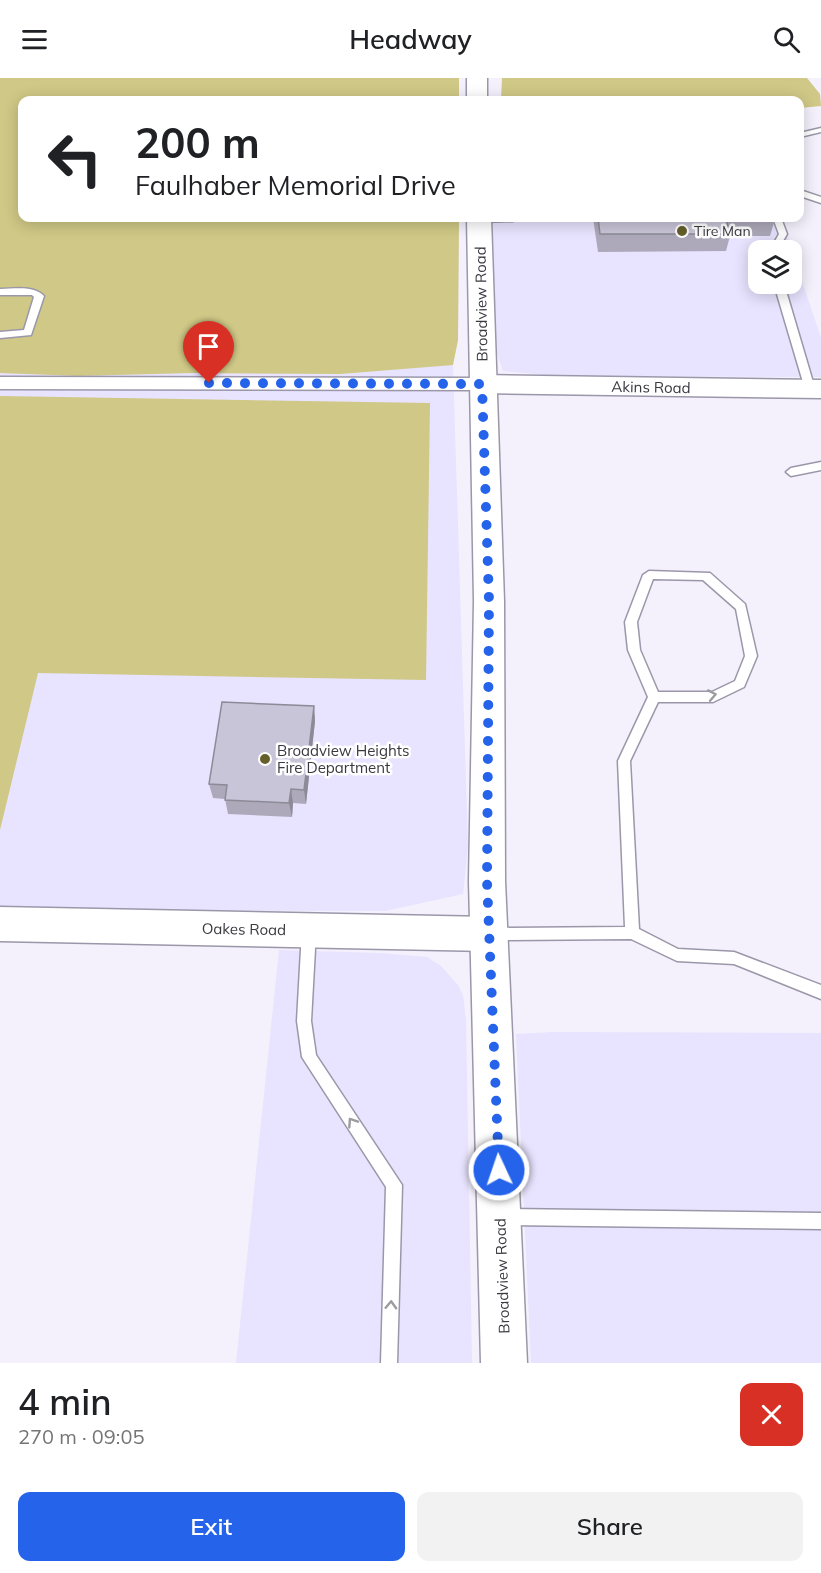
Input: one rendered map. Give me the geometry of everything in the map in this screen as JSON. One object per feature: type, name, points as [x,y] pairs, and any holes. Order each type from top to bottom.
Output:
[{"type":"main road","points":[[477,78],[477,96]]},
{"type":"main road","name":"Broadview Road","points":[[479,222],[489,601],[488,934],[501,1217],[504,1363]]},
{"type":"main road","name":"Akins Road","points":[[482,384],[815,389]]},
{"type":"main road","name":"Oakes Road","points":[[0,924],[488,934]]},
{"type":"street","points":[[0,383],[482,384]]},
{"type":"lane","points":[[804,134],[821,130]]},
{"type":"lane","points":[[804,194],[821,200]]},
{"type":"lane","points":[[778,222],[783,234],[780,240]]},
{"type":"lane","points":[[0,292],[34,292],[39,296],[28,333],[0,335]]},
{"type":"lane","points":[[782,294],[815,389]]},
{"type":"lane","points":[[790,472],[821,466]]},
{"type":"lane","points":[[632,933],[624,761],[654,697],[634,650],[631,622],[649,575],[706,576],[741,607],[751,656],[740,684],[713,697],[654,697]]},
{"type":"lane","points":[[309,930],[304,1021],[309,1057],[394,1185],[389,1363]]},
{"type":"lane","points":[[488,934],[632,933],[677,955],[734,958],[821,992]]},
{"type":"lane","points":[[501,1217],[821,1221]]},
{"type":"shaded area","points":[[0,78],[459,78],[459,96],[18,96],[18,222],[459,222],[458,340],[453,365],[468,847],[463,894],[385,911],[0,910]]},
{"type":"shaded area","points":[[0,78],[459,78],[459,96],[18,96],[18,222],[459,222],[458,340],[453,365],[340,374],[193,373],[78,376],[0,373]]},
{"type":"shaded area","points":[[502,78],[807,78],[820,94],[821,106],[804,108],[804,96],[501,96]]},
{"type":"shaded area","points":[[492,222],[782,222],[789,240],[748,240],[748,294],[802,294],[802,281],[821,338],[821,377],[560,376],[503,371],[495,348]]},
{"type":"shaded area","points":[[0,396],[430,403],[426,680],[38,673],[0,830]]},
{"type":"shaded area","points":[[279,950],[427,957],[441,966],[458,985],[463,995],[466,1020],[472,1363],[236,1363]]},
{"type":"shaded area","points":[[552,1032],[821,1033],[821,1363],[531,1363],[516,1034]]},
{"type":"building","points":[[598,222],[727,222],[730,234],[600,234]]},
{"type":"building","name":"Broadview Heights Fire Department","points":[[222,702],[314,706],[304,790],[291,789],[289,803],[225,800],[227,785],[209,784]]},
{"type":"place","name":"Tire Man","points":[[682,231]]},
{"type":"place","name":"Broadview Heights Fire Department","points":[[265,759]]},
{"type":"route","points":[[209,383],[482,384],[489,601],[487,881],[499,1170]]}]
